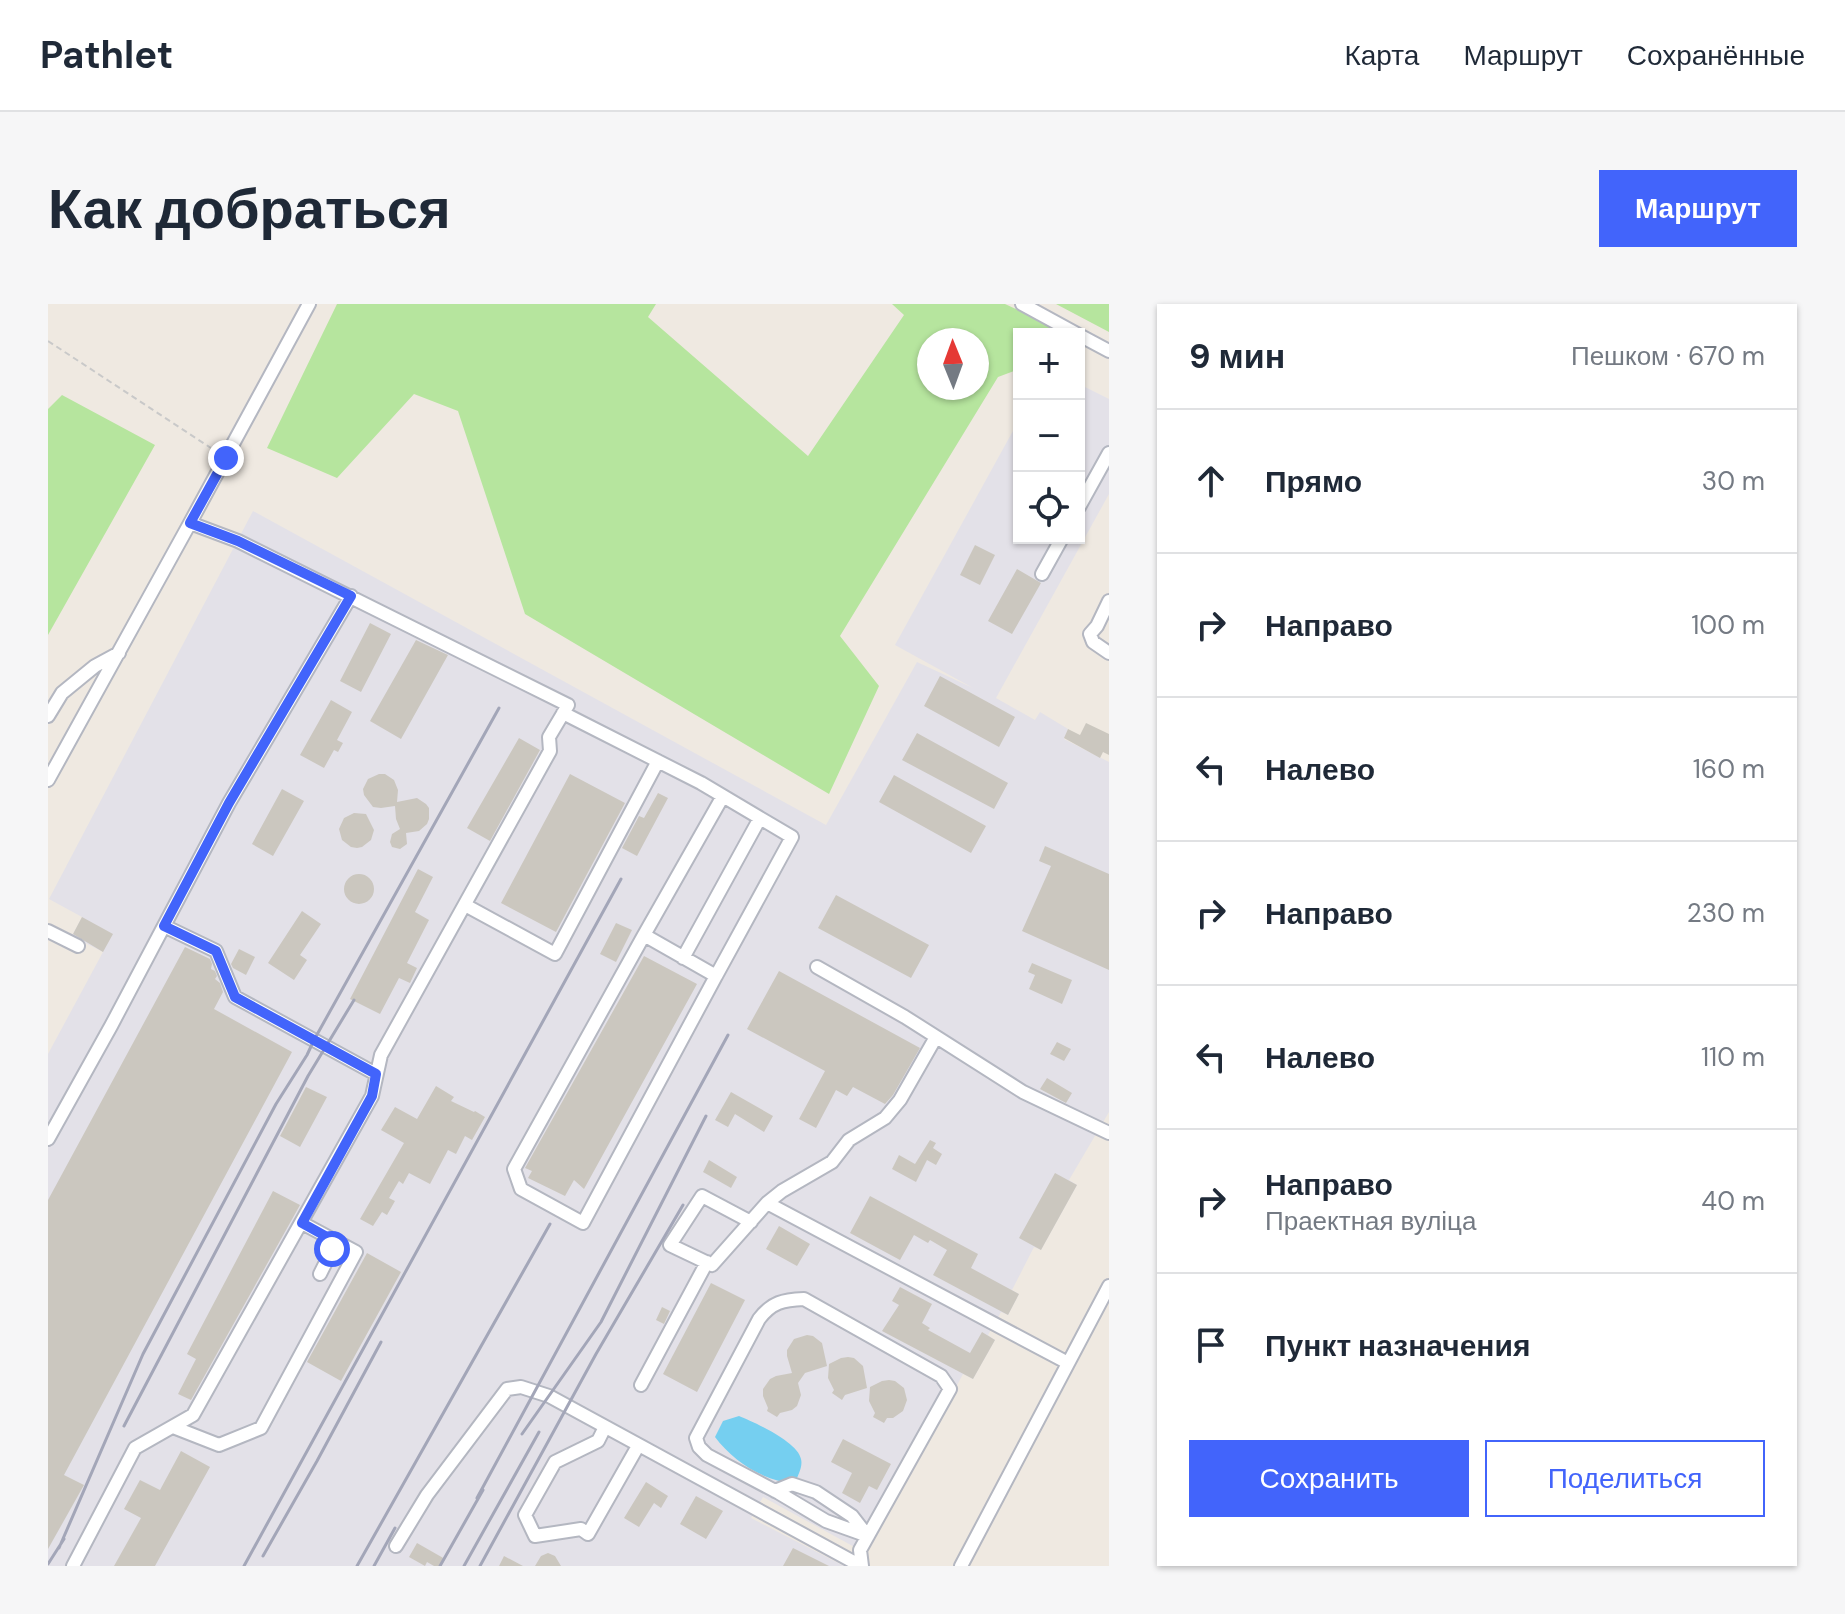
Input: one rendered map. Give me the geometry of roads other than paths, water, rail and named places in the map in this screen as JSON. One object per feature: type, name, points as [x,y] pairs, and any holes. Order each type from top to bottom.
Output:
[{"type":"street","points":[[48,780],[309,304]]},
{"type":"street","points":[[1022,304],[1067,328]]},
{"type":"street","points":[[1085,338],[1109,351]]},
{"type":"street","points":[[1085,496],[1109,453]]},
{"type":"street","points":[[73,1566],[135,1448],[193,1415],[372,1096],[381,1055],[550,751],[549,737],[568,705],[238,541],[190,523]]},
{"type":"street","points":[[1042,574],[1059,544]]},
{"type":"street","points":[[48,1139],[229,803],[351,596]]},
{"type":"street","points":[[1109,601],[1090,634],[1093,642],[1109,653]]},
{"type":"street","points":[[48,716],[62,693],[95,666],[119,652]]},
{"type":"street","points":[[563,713],[723,796],[792,837],[583,1223],[521,1189],[514,1169],[723,796]]},
{"type":"street","points":[[465,905],[555,954],[658,761]]},
{"type":"street","points":[[683,958],[760,818]]},
{"type":"street","points":[[164,926],[216,951],[235,997],[376,1074]]},
{"type":"street","points":[[48,931],[78,946]]},
{"type":"street","points":[[644,935],[716,976]]},
{"type":"street","points":[[817,967],[1023,1092],[1109,1133]]},
{"type":"street","points":[[751,1222],[702,1196],[670,1245],[712,1265],[751,1222],[767,1203],[832,1162],[849,1140],[885,1118],[900,1100],[936,1037]]},
{"type":"street","points":[[767,1203],[1068,1363]]},
{"type":"street","points":[[173,1427],[219,1445],[261,1428],[356,1252],[302,1223]]},
{"type":"street","points":[[320,1274],[336,1242]]},
{"type":"street","points":[[641,1385],[707,1262]]},
{"type":"street","points":[[961,1566],[1107,1293]]},
{"type":"street","points":[[862,1566],[860,1550],[868,1536],[950,1389],[941,1376],[804,1299],[786,1300],[768,1308],[759,1319],[696,1438],[699,1447],[707,1455],[826,1521],[868,1536]]},
{"type":"street","points":[[396,1546],[427,1495],[507,1389],[521,1387],[535,1390],[862,1566]]},
{"type":"street","points":[[605,1427],[598,1441],[555,1462],[525,1515],[535,1536],[581,1529],[588,1534],[638,1446]]},
{"type":"street","points":[[775,1491],[792,1484],[816,1492],[852,1516],[868,1536]]},
{"type":"water","points":[[739,1416],[774,1433],[798,1453],[801,1465],[795,1483],[772,1479],[750,1469],[722,1446],[715,1437],[723,1421]]},
{"type":"railway","points":[[59,1548],[143,1354],[276,1104],[307,1055],[499,708]]},
{"type":"railway","points":[[244,1566],[621,879]]},
{"type":"railway","points":[[124,1426],[308,1076],[354,1000]]},
{"type":"railway","points":[[477,1498],[728,1035]]},
{"type":"railway","points":[[522,1434],[601,1322],[706,1116]]},
{"type":"railway","points":[[480,1566],[596,1354],[683,1205]]},
{"type":"railway","points":[[357,1566],[550,1224]]},
{"type":"railway","points":[[263,1556],[381,1342]]},
{"type":"railway","points":[[464,1566],[539,1432]]},
{"type":"railway","points":[[440,1566],[483,1490]]},
{"type":"railway","points":[[374,1566],[395,1528]]},
{"type":"railway","points":[[48,1564],[64,1539]]}]
